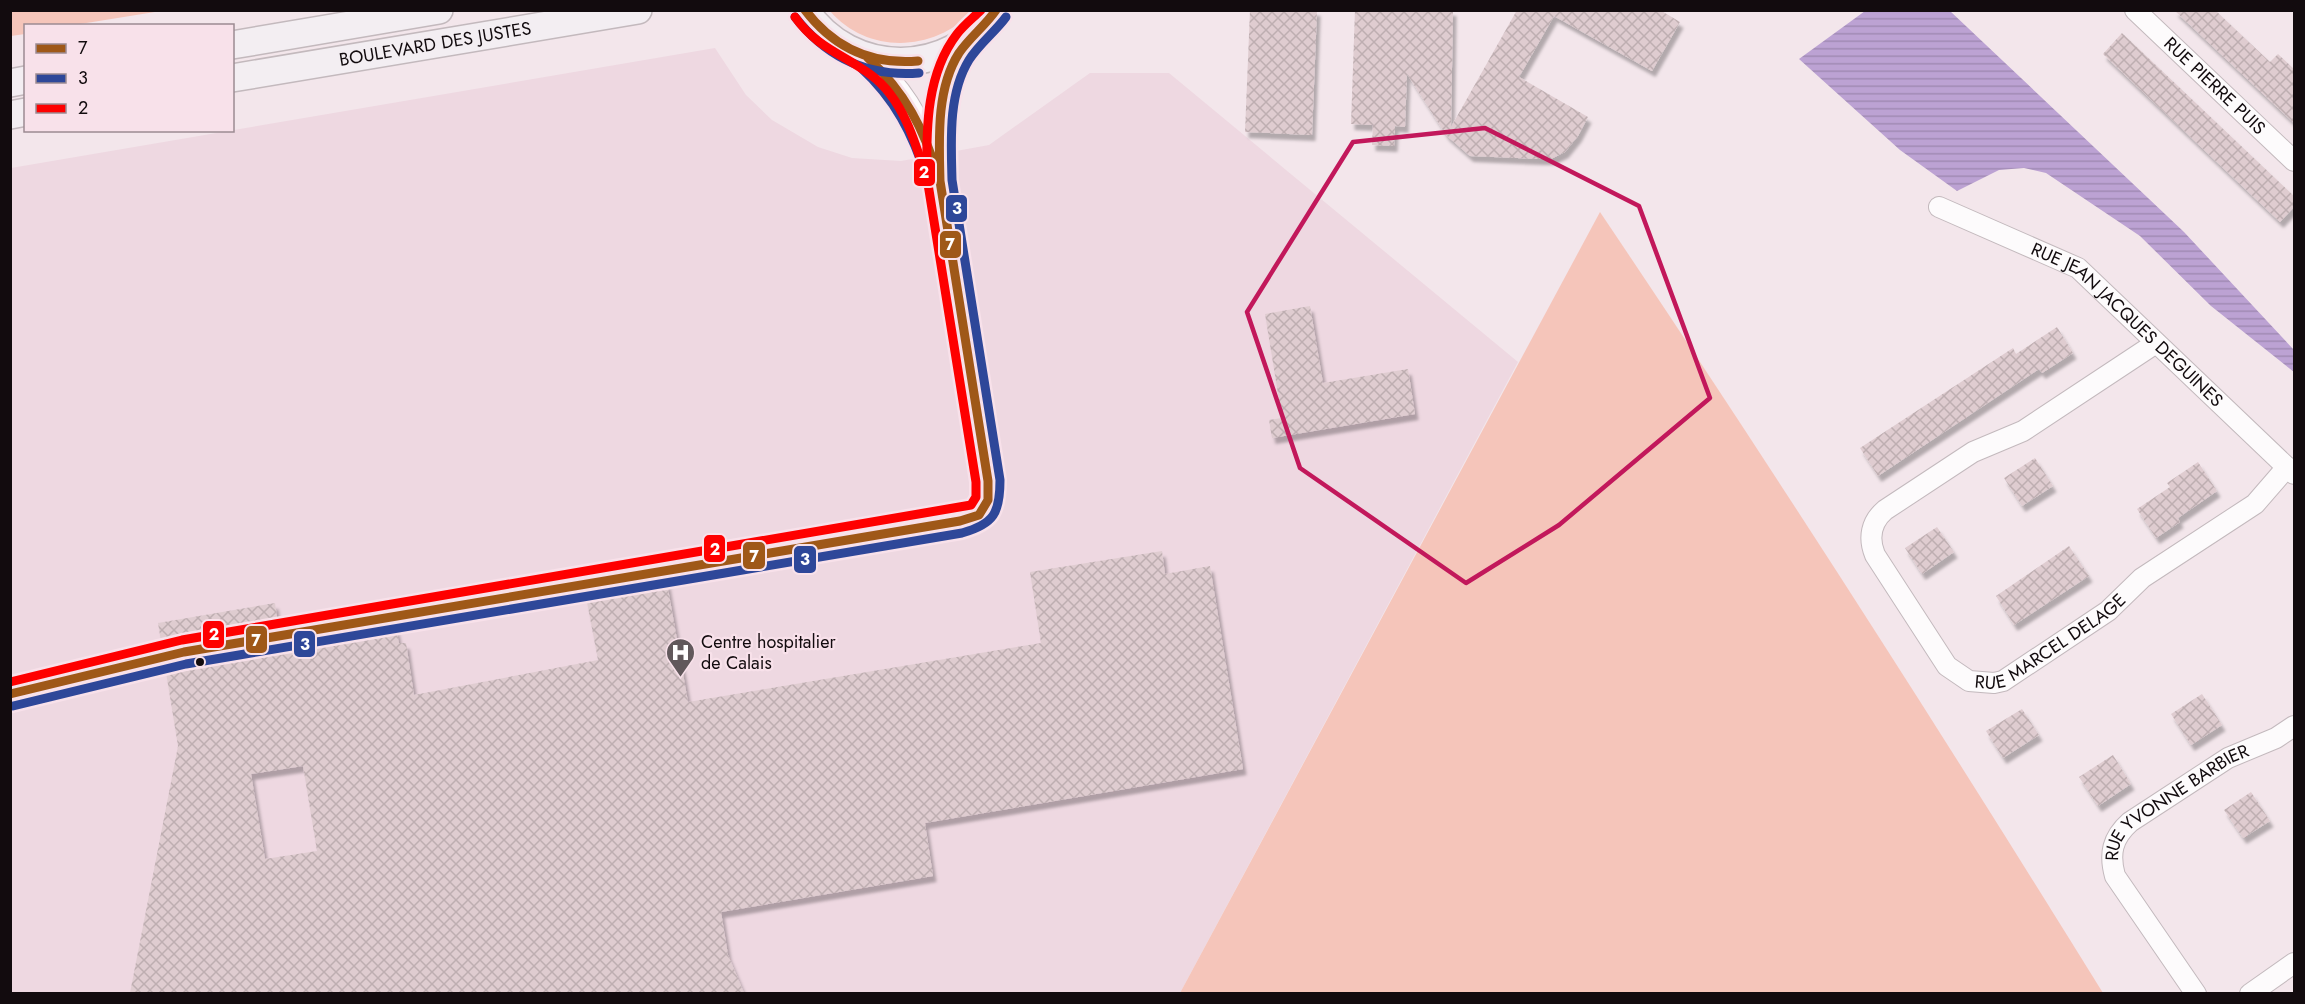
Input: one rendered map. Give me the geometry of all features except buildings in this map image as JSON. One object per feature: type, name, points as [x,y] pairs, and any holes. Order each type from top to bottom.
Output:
[{"type":"street","name":"BOULEVARD DES JUSTES","points":[[234,45],[439,10]]},
{"type":"street","name":"BOULEVARD DES JUSTES","points":[[234,78],[638,10]]},
{"type":"street","points":[[805,12],[835,42],[868,58],[890,62],[925,60],[947,53],[967,41],[996,10]]},
{"type":"street","name":"RUE PIERRE PUIS","points":[[2135,10],[2295,161]]},
{"type":"street","points":[[665,571],[960,520],[979,515],[985,509],[988,500],[988,481],[940,181],[939,139],[943,103],[953,71],[967,41]]},
{"type":"street","points":[[868,58],[897,85],[913,107],[926,137],[940,181]]},
{"type":"street","name":"RUE JEAN JACQUES DEGUINES","points":[[1939,207],[2078,268],[2291,471]]},
{"type":"street","name":"RUE MARCEL DELAGE","points":[[2156,343],[2023,431],[1973,452],[1886,510],[1877,520],[1871,539],[1875,555],[1952,672],[1975,683],[2003,681],[2108,611],[2142,578],[2255,504],[2291,471]]},
{"type":"street","points":[[280,636],[584,585]]},
{"type":"street","name":"RUE YVONNE BARBIER","points":[[2196,993],[2115,876],[2111,862],[2114,842],[2118,834],[2130,822],[2228,758],[2276,738],[2295,726]]},
{"type":"street","points":[[2250,993],[2295,963]]},
{"type":"highlighted area","points":[[1485,128],[1639,206],[1710,398],[1559,525],[1466,583],[1300,468],[1247,312],[1353,142]]},
{"type":"shaded area","points":[[11,10],[161,10],[80,24],[24,24],[24,34],[11,36]]},
{"type":"shaded area","points":[[830,11],[973,11],[957,25],[940,34],[921,41],[901,43],[882,41],[863,35],[845,25]]},
{"type":"shaded area","points":[[1865,11],[1950,11],[2184,232],[2294,350],[2294,372],[2211,306],[2140,236],[2046,173],[2024,168],[1999,170],[1957,191],[1900,150],[1799,59]]},
{"type":"shaded area","name":"Centre hospitalier de Calais","points":[[715,48],[746,95],[772,120],[818,147],[852,158],[901,161],[989,145],[1090,73],[1169,73],[1518,362],[1180,993],[11,994],[11,168],[222,132],[234,132],[234,130]]},
{"type":"shaded area","points":[[1600,212],[1729,405],[1855,600],[2103,993],[1180,993]]},
{"type":"tunnel","points":[[584,585],[665,571]]},
{"type":"tunnel","points":[[225,646],[280,636]]},
{"type":"transit line","name":"7","points":[[805,10],[828,35],[855,51],[885,60],[918,61]]},
{"type":"transit line","name":"2","points":[[927,174],[928,119],[934,83],[947,49],[957,34],[981,10]]},
{"type":"transit line","name":"7","points":[[10,694],[184,652],[960,521],[979,515],[988,500],[988,481],[940,181],[940,115],[946,82],[959,53],[996,10]]},
{"type":"transit line","name":"3","points":[[795,17],[821,44],[850,62],[883,72],[919,73]]},
{"type":"transit line","name":"2","points":[[10,682],[182,640],[971,505],[976,497],[976,482],[928,184],[914,140],[901,110],[882,85],[871,75],[812,36],[795,17]]},
{"type":"transit line","name":"3","points":[[13,706],[186,664],[962,533],[981,526],[993,516],[996,509],[999,501],[1000,480],[952,180],[951,134],[954,103],[962,73],[973,54],[1006,17]]},
{"type":"transit line","name":"7","points":[[868,58],[893,84],[912,112],[938,176]]},
{"type":"transit line","name":"3","points":[[860,67],[883,92],[901,118],[916,147],[927,179]]},
{"type":"place","name":"Centre hospitalier de Calais","points":[[680,678]]}]
